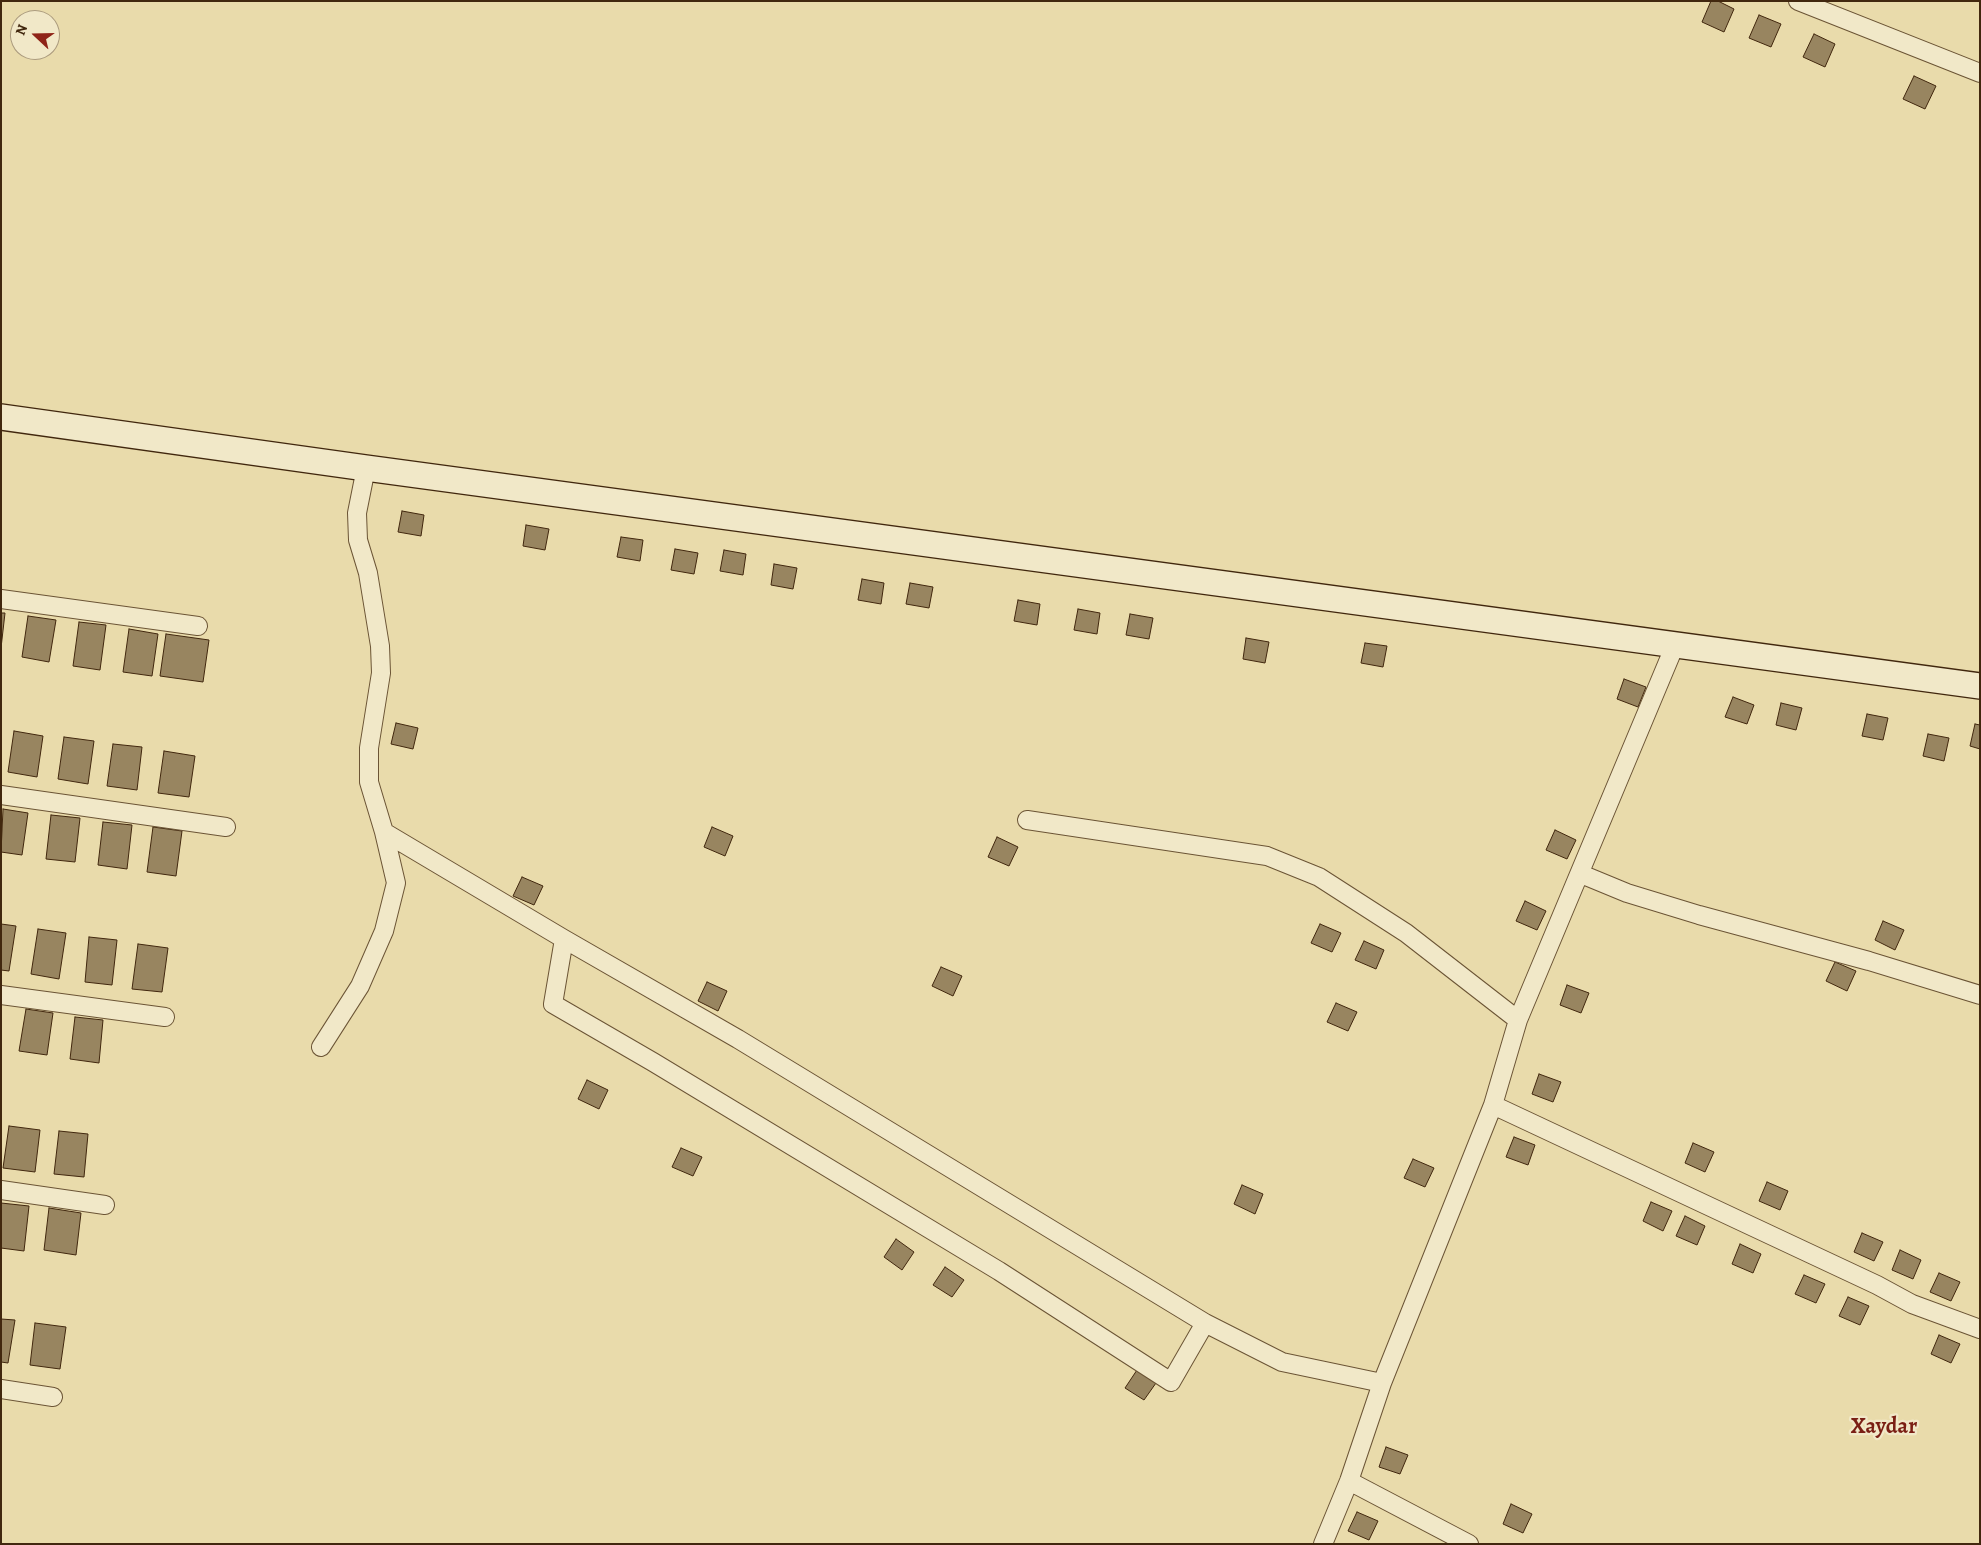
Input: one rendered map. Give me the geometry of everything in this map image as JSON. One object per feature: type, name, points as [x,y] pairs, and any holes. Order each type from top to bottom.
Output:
[{"type":"main road","points":[[1,417],[1980,686]]},
{"type":"street","points":[[1798,1],[1980,73]]},
{"type":"street","points":[[321,1047],[360,986],[384,931],[396,883],[384,832],[369,782],[369,748],[381,674],[380,646],[368,573],[358,540],[357,513],[366,468]]},
{"type":"street","points":[[1,598],[198,626]]},
{"type":"street","points":[[1323,1544],[1349,1481],[1382,1383],[1493,1104],[1518,1020],[1676,645]]},
{"type":"street","points":[[1,795],[226,827]]},
{"type":"street","points":[[1027,820],[1267,856],[1319,877],[1406,933],[1518,1020]]},
{"type":"street","points":[[384,832],[564,939],[738,1039],[1205,1323],[1282,1362],[1382,1383]]},
{"type":"street","points":[[1581,874],[1627,893],[1699,915],[1869,960],[1980,995]]},
{"type":"street","points":[[564,939],[552,1004],[653,1062],[999,1271],[1170,1382],[1205,1323]]},
{"type":"street","points":[[1,995],[165,1018]]},
{"type":"street","points":[[1493,1104],[1877,1285],[1912,1304],[1980,1329]]},
{"type":"street","points":[[1,1190],[105,1205]]},
{"type":"street","points":[[1,1389],[53,1397]]},
{"type":"street","points":[[1349,1481],[1469,1544]]},
{"type":"building","points":[[1711,1],[1718,1],[1734,9],[1724,32],[1702,22]]},
{"type":"building","points":[[1759,15],[1781,24],[1771,47],[1749,38]]},
{"type":"building","points":[[1814,34],[1835,44],[1825,67],[1803,57]]},
{"type":"building","points":[[1914,76],[1936,86],[1925,109],[1903,99]]},
{"type":"building","points":[[402,511],[424,515],[421,536],[398,532]]},
{"type":"building","points":[[526,525],[549,529],[545,550],[523,546]]},
{"type":"building","points":[[621,537],[643,540],[640,561],[617,557]]},
{"type":"building","points":[[675,549],[698,553],[694,574],[671,570]]},
{"type":"building","points":[[724,550],[746,554],[743,575],[720,571]]},
{"type":"building","points":[[774,564],[797,568],[793,589],[771,585]]},
{"type":"building","points":[[862,579],[884,583],[881,604],[858,600]]},
{"type":"building","points":[[910,583],[933,587],[929,608],[906,604]]},
{"type":"building","points":[[1018,600],[1040,604],[1037,625],[1014,621]]},
{"type":"building","points":[[1078,609],[1100,613],[1097,634],[1074,630]]},
{"type":"building","points":[[1,613],[5,613],[1,648]]},
{"type":"building","points":[[1130,614],[1153,618],[1149,639],[1126,635]]},
{"type":"building","points":[[28,616],[56,620],[49,662],[22,657]]},
{"type":"building","points":[[79,622],[106,625],[100,670],[73,666]]},
{"type":"building","points":[[129,629],[158,634],[152,676],[123,672]]},
{"type":"building","points":[[166,634],[209,640],[203,682],[160,676]]},
{"type":"building","points":[[1246,638],[1269,642],[1265,663],[1243,659]]},
{"type":"building","points":[[1365,643],[1387,646],[1383,667],[1361,663]]},
{"type":"building","points":[[1624,679],[1646,687],[1638,707],[1617,699]]},
{"type":"building","points":[[1733,697],[1754,705],[1747,724],[1725,717]]},
{"type":"building","points":[[1781,703],[1802,708],[1796,730],[1776,725]]},
{"type":"building","points":[[1867,714],[1888,718],[1883,740],[1862,736]]},
{"type":"building","points":[[396,723],[418,728],[413,749],[391,744]]},
{"type":"building","points":[[1975,724],[1980,725],[1980,749],[1970,746]]},
{"type":"building","points":[[14,731],[43,736],[37,777],[8,772]]},
{"type":"building","points":[[1928,734],[1949,738],[1944,761],[1923,756]]},
{"type":"building","points":[[64,737],[94,741],[88,784],[58,779]]},
{"type":"building","points":[[113,744],[142,747],[137,790],[107,786]]},
{"type":"building","points":[[164,751],[195,756],[189,797],[158,793]]},
{"type":"building","points":[[3,809],[28,813],[22,855],[1,852]]},
{"type":"building","points":[[51,815],[80,818],[75,862],[46,859]]},
{"type":"building","points":[[103,822],[132,825],[127,869],[98,865]]},
{"type":"building","points":[[153,827],[182,831],[176,876],[147,872]]},
{"type":"building","points":[[712,827],[733,836],[725,856],[704,847]]},
{"type":"building","points":[[1555,830],[1576,840],[1567,859],[1546,850]]},
{"type":"building","points":[[997,837],[1018,847],[1009,866],[988,857]]},
{"type":"building","points":[[522,877],[543,886],[534,905],[513,896]]},
{"type":"building","points":[[1525,901],[1546,911],[1537,930],[1516,921]]},
{"type":"building","points":[[1883,921],[1904,930],[1895,950],[1875,940]]},
{"type":"building","points":[[1,924],[16,926],[9,971],[1,970]]},
{"type":"building","points":[[1320,924],[1341,933],[1332,952],[1311,943]]},
{"type":"building","points":[[38,929],[66,933],[59,979],[31,974]]},
{"type":"building","points":[[89,937],[117,940],[112,985],[85,982]]},
{"type":"building","points":[[1364,941],[1384,950],[1376,969],[1355,960]]},
{"type":"building","points":[[138,944],[168,948],[162,992],[132,989]]},
{"type":"building","points":[[1835,962],[1856,971],[1847,991],[1826,981]]},
{"type":"building","points":[[941,967],[962,976],[953,996],[932,986]]},
{"type":"building","points":[[707,982],[727,991],[718,1011],[698,1001]]},
{"type":"building","points":[[1567,985],[1589,993],[1581,1013],[1560,1005]]},
{"type":"building","points":[[1336,1003],[1357,1012],[1348,1031],[1327,1022]]},
{"type":"building","points":[[26,1009],[53,1013],[47,1055],[19,1051]]},
{"type":"building","points":[[75,1017],[103,1020],[99,1063],[70,1059]]},
{"type":"building","points":[[1539,1074],[1561,1082],[1553,1102],[1532,1094]]},
{"type":"building","points":[[587,1080],[608,1090],[599,1109],[578,1099]]},
{"type":"building","points":[[9,1126],[40,1130],[35,1172],[3,1168]]},
{"type":"building","points":[[59,1131],[88,1134],[84,1177],[54,1174]]},
{"type":"building","points":[[1514,1137],[1535,1145],[1528,1165],[1506,1157]]},
{"type":"building","points":[[1693,1143],[1714,1152],[1705,1172],[1685,1163]]},
{"type":"building","points":[[681,1148],[702,1157],[693,1176],[672,1167]]},
{"type":"building","points":[[1413,1159],[1434,1168],[1425,1187],[1404,1178]]},
{"type":"building","points":[[1767,1182],[1788,1191],[1780,1210],[1759,1201]]},
{"type":"building","points":[[1242,1185],[1263,1194],[1255,1214],[1234,1204]]},
{"type":"building","points":[[1651,1202],[1672,1211],[1663,1231],[1643,1221]]},
{"type":"building","points":[[1,1203],[29,1206],[24,1251],[1,1248]]},
{"type":"building","points":[[49,1208],[81,1213],[76,1255],[44,1250]]},
{"type":"building","points":[[1685,1216],[1705,1226],[1697,1245],[1676,1236]]},
{"type":"building","points":[[1862,1233],[1883,1242],[1874,1261],[1854,1252]]},
{"type":"building","points":[[896,1239],[914,1252],[902,1270],[884,1257]]},
{"type":"building","points":[[1740,1244],[1761,1254],[1753,1273],[1732,1264]]},
{"type":"building","points":[[1900,1250],[1921,1260],[1913,1279],[1892,1270]]},
{"type":"building","points":[[945,1267],[964,1280],[952,1297],[933,1285]]},
{"type":"building","points":[[1939,1273],[1960,1282],[1951,1301],[1930,1292]]},
{"type":"building","points":[[1804,1275],[1825,1284],[1816,1303],[1795,1294]]},
{"type":"building","points":[[1848,1297],[1869,1306],[1860,1325],[1839,1316]]},
{"type":"building","points":[[1,1319],[15,1320],[8,1363],[1,1362]]},
{"type":"building","points":[[35,1323],[66,1327],[60,1369],[30,1365]]},
{"type":"building","points":[[1939,1335],[1960,1344],[1951,1363],[1931,1354]]},
{"type":"building","points":[[1137,1370],[1156,1383],[1144,1400],[1125,1388]]},
{"type":"building","points":[[1386,1447],[1408,1455],[1400,1474],[1379,1467]]},
{"type":"building","points":[[1511,1504],[1532,1514],[1523,1533],[1503,1524]]},
{"type":"building","points":[[1357,1512],[1378,1521],[1369,1540],[1348,1531]]},
{"type":"district","name":"Xaydar","points":[[1884,1428]]}]
